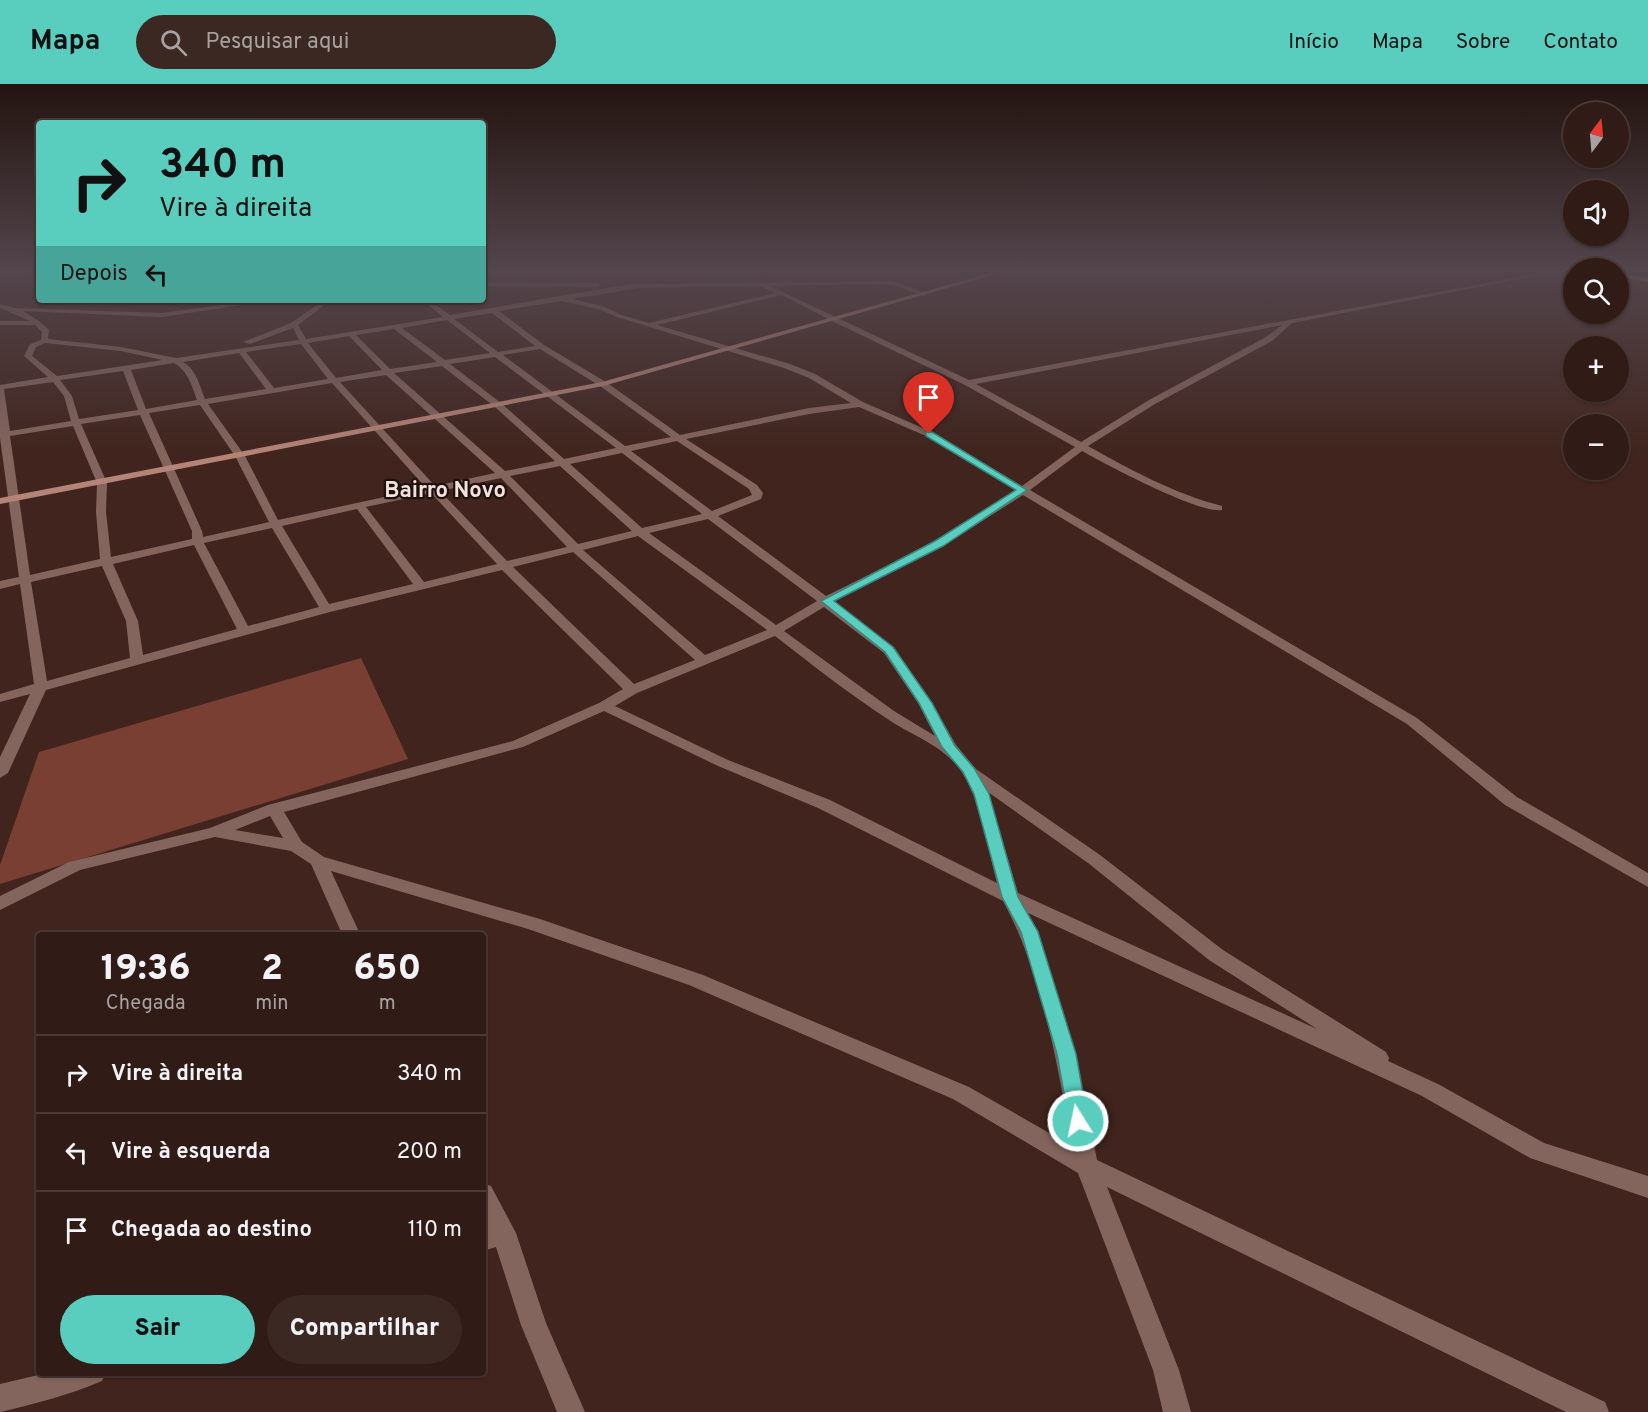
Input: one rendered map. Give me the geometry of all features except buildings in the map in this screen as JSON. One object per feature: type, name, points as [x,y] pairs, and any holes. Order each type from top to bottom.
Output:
[{"type":"street","points":[[44,341],[46,332]]},
{"type":"street","points":[[216,353],[275,332]]},
{"type":"street","points":[[300,332],[303,341],[334,381],[376,429],[435,489],[504,565],[632,690]]},
{"type":"street","points":[[0,773],[41,686],[25,579],[6,500],[0,387],[362,332]]},
{"type":"street","points":[[402,332],[498,405],[565,462],[640,532],[889,714],[924,736],[949,747]]},
{"type":"street","points":[[468,332],[889,650],[926,703],[949,747],[969,771],[981,794],[1010,897],[1029,932],[1066,1054],[1087,1166],[1166,1370],[1177,1412]]},
{"type":"street","points":[[0,698],[244,630],[711,515],[753,501],[758,493],[753,487],[603,384],[541,347],[521,332]]},
{"type":"street","points":[[676,332],[812,376],[860,404],[929,434],[1412,721],[1511,801],[1648,881]]},
{"type":"street","points":[[6,500],[553,395],[603,384],[791,332]]},
{"type":"street","points":[[859,332],[968,383],[1118,467],[1202,504],[1218,508]]},
{"type":"street","points":[[968,383],[1229,332]]},
{"type":"street","points":[[0,904],[75,866],[215,832],[274,809],[518,744],[604,706],[632,690],[774,632],[826,601],[939,544],[1023,490],[1082,446],[1152,402],[1269,339],[1277,332]]},
{"type":"street","points":[[351,334],[388,372],[503,475],[575,548],[703,660]]},
{"type":"street","points":[[138,661],[132,621],[106,562],[101,512],[102,483],[76,423],[68,396],[54,378],[28,356],[33,345],[44,341],[105,346],[174,360],[185,366],[193,378],[202,401],[240,456],[275,524],[326,609]]},
{"type":"street","points":[[3,435],[541,347]]},
{"type":"street","points":[[240,350],[271,390]]},
{"type":"street","points":[[126,368],[197,531],[198,542],[244,630]]},
{"type":"street","points":[[0,585],[435,489],[809,411],[860,404]]},
{"type":"street","points":[[359,505],[420,585]]},
{"type":"street","points":[[604,706],[723,763],[824,804],[1010,897],[1430,1090]]},
{"type":"street","points":[[969,771],[1094,859],[1216,955],[1430,1090],[1538,1151],[1648,1187]]},
{"type":"street","points":[[274,809],[296,846]]},
{"type":"street","points":[[215,832],[296,846],[318,861],[534,924],[696,980],[961,1093],[1087,1166],[1595,1412]]},
{"type":"street","points":[[318,861],[350,932]]},
{"type":"street","points":[[486,1207],[493,1237],[571,1412]]},
{"type":"street","points":[[0,1398],[39,1390],[81,1376]]},
{"type":"shaded area","points":[[361,658],[408,759],[0,884],[0,865],[39,752]]},
{"type":"district","name":"Bairro Novo","points":[[445,489]]},
{"type":"route","points":[[929,434],[1023,490],[939,544],[826,601],[889,650],[926,703],[949,747],[969,771],[981,794],[1010,897],[1029,932],[1066,1054],[1078,1121]]}]
